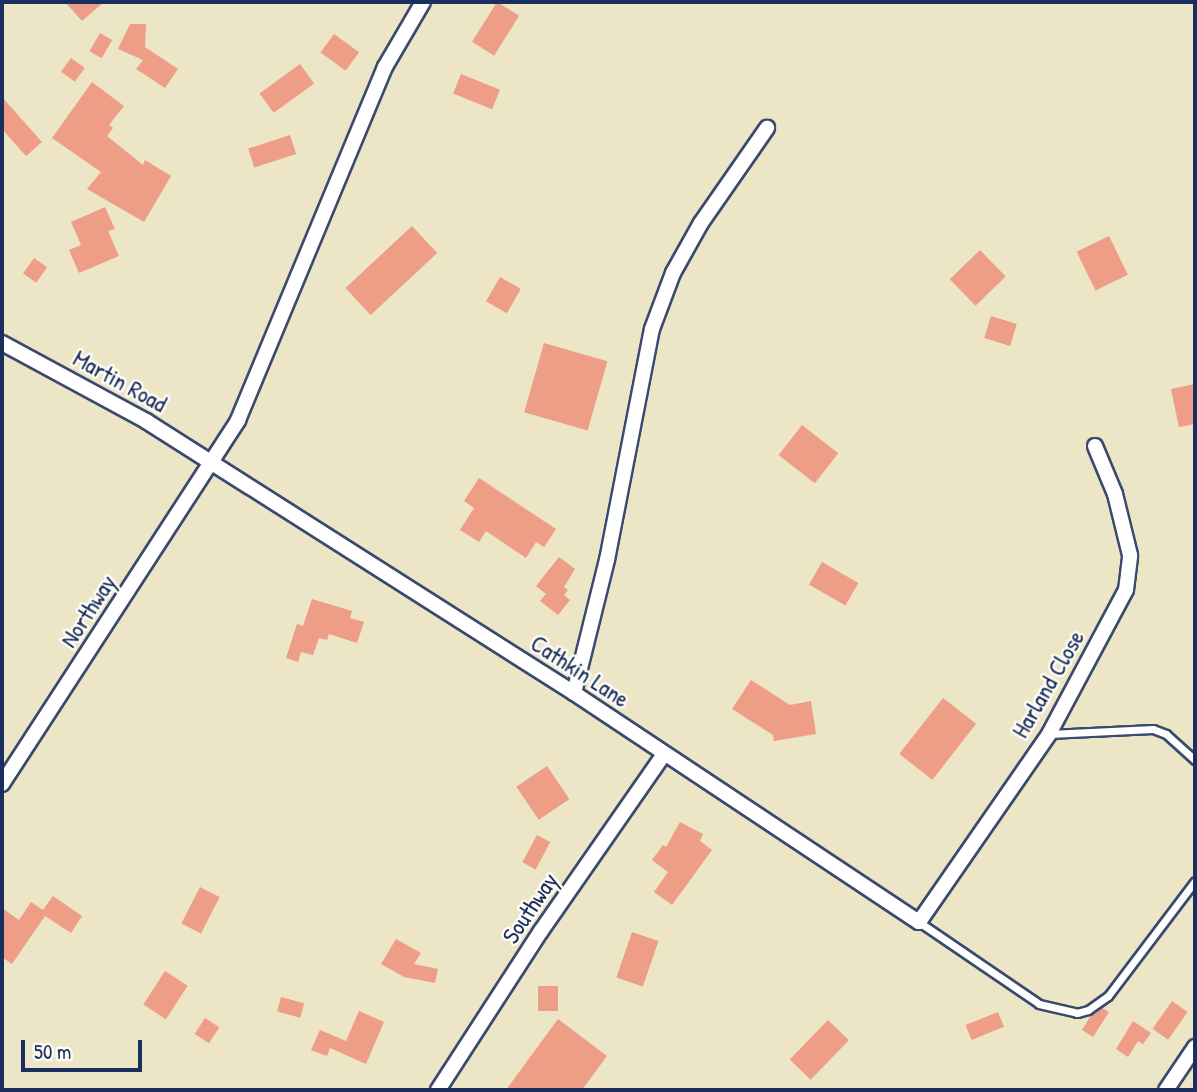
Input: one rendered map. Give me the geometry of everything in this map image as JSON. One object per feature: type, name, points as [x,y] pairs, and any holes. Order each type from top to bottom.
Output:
[{"type":"street","name":"Northway","points":[[2,784],[212,464],[252,390],[385,67],[423,2]]},
{"type":"street","points":[[574,693],[607,560],[652,329],[673,273],[701,223],[767,128]]},
{"type":"street","name":"Martin Road","points":[[2,343],[146,421],[212,464]]},
{"type":"street","name":"Harland Close","points":[[919,922],[1049,734],[1129,581],[1130,555],[1115,494],[1095,446]]},
{"type":"street","name":"Cathkin Lane","points":[[212,464],[574,693],[919,922]]},
{"type":"street","name":"Southway","points":[[438,1090],[541,931],[664,754]]},
{"type":"street","points":[[1166,1090],[1195,1047]]},
{"type":"lane","points":[[1049,734],[1153,729],[1166,734],[1195,760]]},
{"type":"lane","points":[[919,922],[1039,1004],[1077,1013],[1088,1010],[1108,996],[1195,881]]},
{"type":"building","points":[[65,2],[104,2],[82,21]]},
{"type":"building","points":[[497,2],[519,16],[494,56],[472,42]]},
{"type":"building","points":[[130,24],[146,24],[145,47],[178,69],[165,88],[136,69],[143,60],[118,49]]},
{"type":"building","points":[[100,33],[112,40],[102,58],[90,51]]},
{"type":"building","points":[[334,34],[359,52],[346,71],[320,53]]},
{"type":"building","points":[[71,58],[85,68],[75,82],[61,72]]},
{"type":"building","points":[[300,64],[314,83],[274,113],[260,93]]},
{"type":"building","points":[[461,74],[500,90],[492,109],[453,93]]},
{"type":"building","points":[[92,82],[124,106],[109,125],[113,128],[107,136],[143,165],[145,160],[171,176],[144,222],[87,189],[101,172],[52,138]]},
{"type":"building","points":[[2,97],[42,142],[26,156],[2,129]]},
{"type":"building","points":[[290,135],[296,154],[254,168],[248,149]]},
{"type":"building","points":[[105,207],[115,229],[108,231],[119,256],[79,273],[69,250],[81,245],[71,222]]},
{"type":"building","points":[[412,226],[437,253],[371,315],[345,288]]},
{"type":"building","points":[[1109,236],[1128,275],[1095,290],[1077,252]]},
{"type":"building","points":[[980,250],[1006,277],[975,306],[950,279]]},
{"type":"building","points":[[34,258],[47,267],[36,283],[23,274]]},
{"type":"building","points":[[500,277],[521,289],[507,313],[486,301]]},
{"type":"building","points":[[991,316],[1017,324],[1010,346],[984,338]]},
{"type":"building","points":[[544,343],[607,361],[588,430],[524,412]]},
{"type":"building","points":[[1195,384],[1195,424],[1179,427],[1171,389]]},
{"type":"building","points":[[802,425],[838,453],[815,483],[779,455]]},
{"type":"building","points":[[479,478],[556,529],[544,547],[536,542],[526,558],[486,531],[479,542],[460,530],[474,508],[464,501]]},
{"type":"building","points":[[559,557],[575,569],[564,587],[568,590],[564,595],[570,600],[558,615],[540,601],[546,594],[536,586]]},
{"type":"building","points":[[822,562],[858,583],[845,606],[809,585]]},
{"type":"building","points":[[312,599],[352,611],[350,618],[364,622],[357,643],[329,634],[327,640],[319,638],[313,655],[301,652],[298,662],[286,658],[297,624],[303,626]]},
{"type":"building","points":[[751,680],[790,705],[811,701],[816,734],[774,741],[773,735],[732,709]]},
{"type":"building","points":[[943,698],[976,724],[932,780],[899,754]]},
{"type":"building","points":[[547,766],[569,799],[539,820],[516,787]]},
{"type":"building","points":[[680,822],[703,834],[700,841],[712,850],[672,905],[654,892],[668,872],[652,860],[663,845],[666,847]]},
{"type":"building","points":[[537,835],[550,842],[536,869],[522,862]]},
{"type":"building","points":[[200,887],[220,897],[201,934],[181,924]]},
{"type":"building","points":[[53,896],[82,916],[71,933],[45,916],[12,964],[2,957],[2,908],[19,920],[31,902],[43,910]]},
{"type":"building","points":[[632,932],[658,941],[643,987],[616,977]]},
{"type":"building","points":[[396,939],[421,953],[414,964],[438,969],[435,983],[404,977],[381,964]]},
{"type":"building","points":[[165,971],[188,986],[166,1019],[143,1005]]},
{"type":"building","points":[[538,986],[558,986],[558,1011],[538,1011]]},
{"type":"building","points":[[281,997],[304,1003],[300,1018],[277,1011]]},
{"type":"building","points":[[1172,1001],[1188,1012],[1168,1040],[1152,1029]]},
{"type":"building","points":[[1102,1008],[1109,1012],[1093,1037],[1082,1030],[1091,1015]]},
{"type":"building","points":[[359,1011],[384,1022],[366,1064],[330,1048],[327,1056],[311,1050],[320,1030],[346,1041]]},
{"type":"building","points":[[998,1012],[1004,1027],[972,1040],[966,1025]]},
{"type":"building","points":[[205,1018],[219,1027],[209,1043],[195,1034]]},
{"type":"building","points":[[558,1019],[607,1056],[582,1090],[506,1090]]},
{"type":"building","points":[[828,1020],[849,1040],[811,1080],[790,1060]]},
{"type":"building","points":[[1133,1021],[1151,1033],[1143,1044],[1138,1041],[1128,1057],[1116,1049]]}]
